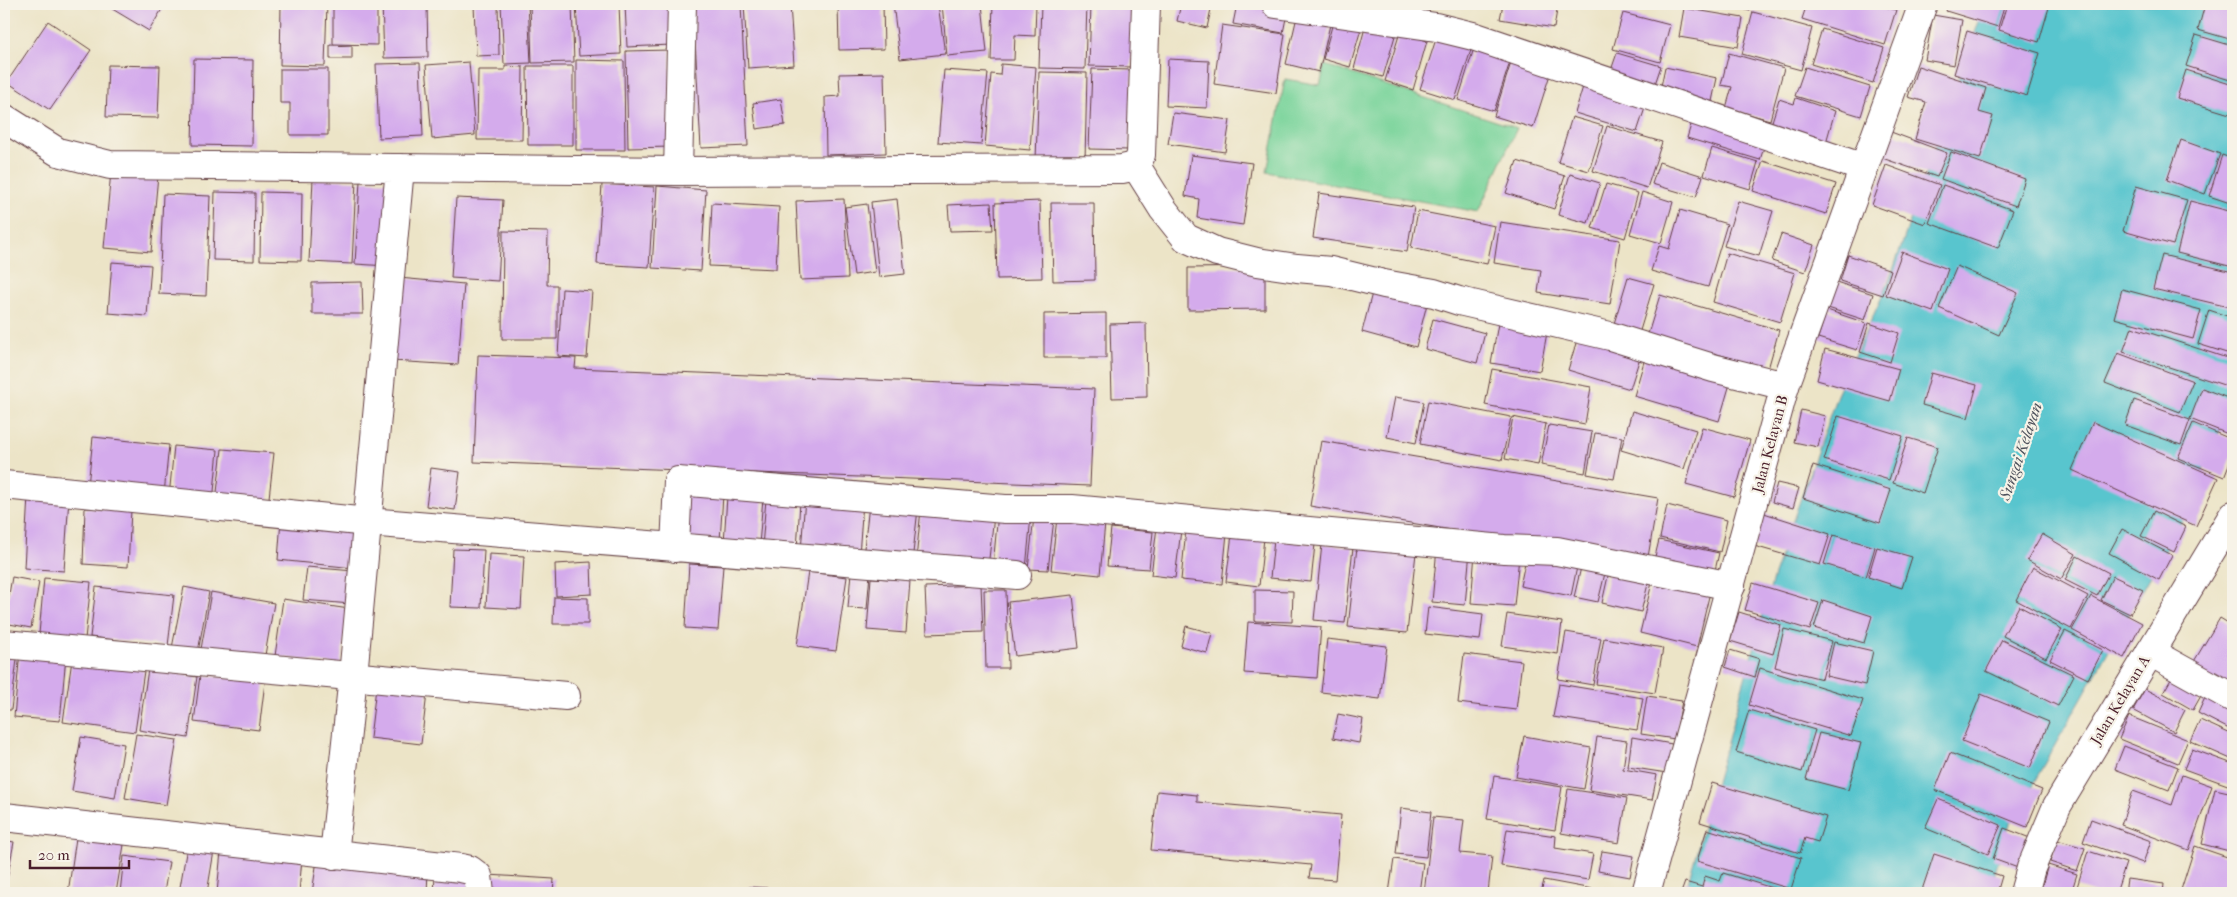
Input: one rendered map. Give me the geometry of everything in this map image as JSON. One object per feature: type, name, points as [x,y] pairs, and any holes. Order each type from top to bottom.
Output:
[{"type":"street","points":[[678,171],[682,4]]},
{"type":"street","points":[[1136,166],[1141,156],[1146,4]]},
{"type":"street","points":[[1276,4],[1436,27],[1473,36],[1864,168]]},
{"type":"street","name":"Jalan Kelayan B","points":[[1646,893],[1785,386],[1923,4]]},
{"type":"street","points":[[14,125],[58,152],[110,164],[678,171],[1122,169],[1136,166]]},
{"type":"street","points":[[1136,166],[1162,209],[1186,238],[1217,252],[1257,262],[1331,271],[1384,284],[1434,293],[1459,301],[1610,336],[1713,368],[1785,386]]},
{"type":"street","points":[[334,855],[368,522],[400,168]]},
{"type":"street","points":[[675,548],[678,481],[1005,508],[1072,509],[1504,549],[1557,551],[1731,586]]},
{"type":"street","points":[[4,485],[368,522],[1017,575]]},
{"type":"street","name":"Jalan Kelayan A","points":[[2024,893],[2031,868],[2057,806],[2233,515]]},
{"type":"street","points":[[4,644],[566,696]]},
{"type":"street","points":[[2150,652],[2233,698]]},
{"type":"street","points":[[4,817],[470,870],[478,876],[480,893]]},
{"type":"green space","points":[[1325,65],[1517,128],[1478,212],[1267,172],[1285,79],[1320,85]]},
{"type":"water","name":"Sungai Kelayan","points":[[1985,4],[2233,4],[2233,399],[2182,521],[2008,828],[1989,893],[1685,893],[1774,575],[1837,395],[1890,279]]},
{"type":"building","points":[[104,4],[165,4],[149,31]]},
{"type":"building","points":[[281,4],[327,4],[325,66],[280,65]]},
{"type":"building","points":[[333,4],[377,4],[377,45],[333,44]]},
{"type":"building","points":[[382,4],[427,4],[428,57],[384,58]]},
{"type":"building","points":[[474,4],[498,4],[499,55],[476,56]]},
{"type":"building","points":[[501,4],[528,4],[531,63],[504,64]]},
{"type":"building","points":[[530,4],[572,4],[574,62],[532,63]]},
{"type":"building","points":[[576,4],[619,4],[621,54],[579,56]]},
{"type":"building","points":[[625,4],[670,4],[671,45],[627,47]]},
{"type":"building","points":[[693,4],[741,4],[748,146],[701,148]]},
{"type":"building","points":[[744,4],[790,4],[794,65],[748,68]]},
{"type":"building","points":[[838,4],[883,4],[884,49],[839,50]]},
{"type":"building","points":[[893,4],[938,4],[945,54],[900,59]]},
{"type":"building","points":[[942,4],[982,4],[987,52],[947,56]]},
{"type":"building","points":[[993,4],[1036,4],[1035,36],[1015,35],[1014,60],[991,60]]},
{"type":"building","points":[[1041,4],[1087,4],[1085,69],[1039,68]]},
{"type":"building","points":[[1091,4],[1133,4],[1131,67],[1089,66]]},
{"type":"building","points":[[1181,4],[1212,4],[1207,28],[1177,21]]},
{"type":"building","points":[[1237,4],[1287,13],[1283,33],[1233,24]]},
{"type":"building","points":[[1503,4],[1558,4],[1554,28],[1500,19]]},
{"type":"building","points":[[1727,4],[1752,4],[1750,11]]},
{"type":"building","points":[[1807,4],[1875,4],[1896,10],[1885,45],[1802,19]]},
{"type":"building","points":[[1949,4],[2005,4],[1998,27],[1946,11]]},
{"type":"building","points":[[2007,4],[2050,4],[2039,42],[1999,30]]},
{"type":"building","points":[[2205,4],[2233,4],[2233,40],[2198,30]]},
{"type":"building","points":[[1299,8],[1332,16],[1319,72],[1286,64]]},
{"type":"building","points":[[1684,8],[1743,18],[1738,47],[1679,37]]},
{"type":"building","points":[[1753,12],[1812,28],[1801,70],[1742,54]]},
{"type":"building","points":[[1623,13],[1670,25],[1660,62],[1613,49]]},
{"type":"building","points":[[1335,15],[1363,22],[1350,67],[1323,59]]},
{"type":"building","points":[[1933,15],[1962,20],[1954,65],[1925,60]]},
{"type":"building","points":[[1367,20],[1397,29],[1383,77],[1354,69]]},
{"type":"building","points":[[48,21],[91,50],[50,110],[7,82]]},
{"type":"building","points":[[1222,25],[1285,34],[1276,93],[1214,84]]},
{"type":"building","points":[[1822,29],[1884,48],[1873,83],[1811,64]]},
{"type":"building","points":[[1967,31],[2040,53],[2027,96],[1954,74]]},
{"type":"building","points":[[1400,32],[1427,41],[1413,90],[1385,81]]},
{"type":"building","points":[[2196,35],[2233,46],[2233,81],[2186,66]]},
{"type":"building","points":[[1436,39],[1471,50],[1455,100],[1420,89]]},
{"type":"building","points":[[330,45],[352,46],[352,59],[330,59]]},
{"type":"building","points":[[1474,48],[1511,59],[1494,111],[1458,100]]},
{"type":"building","points":[[670,50],[671,147],[628,148],[626,51]]},
{"type":"building","points":[[1514,53],[1553,65],[1533,128],[1494,116]]},
{"type":"building","points":[[1617,53],[1661,66],[1652,93],[1608,79]]},
{"type":"building","points":[[1729,53],[1784,68],[1770,120],[1726,108],[1732,87],[1721,85]]},
{"type":"building","points":[[194,59],[253,60],[252,146],[192,145]]},
{"type":"building","points":[[1168,59],[1209,61],[1207,108],[1166,106]]},
{"type":"building","points":[[576,60],[624,61],[625,150],[576,150]]},
{"type":"building","points":[[469,62],[475,135],[432,139],[426,65]]},
{"type":"building","points":[[420,63],[423,136],[379,138],[376,64]]},
{"type":"building","points":[[1001,64],[1036,67],[1030,150],[985,146],[991,74],[1000,75]]},
{"type":"building","points":[[108,65],[160,66],[158,118],[106,117]]},
{"type":"building","points":[[505,66],[523,67],[522,140],[477,140],[478,70],[505,70]]},
{"type":"building","points":[[527,66],[573,66],[573,145],[528,145]]},
{"type":"building","points":[[1918,66],[1986,88],[1979,112],[1993,116],[1980,159],[1915,139],[1926,102],[1908,97]]},
{"type":"building","points":[[1665,67],[1717,78],[1711,106],[1659,96]]},
{"type":"building","points":[[1805,67],[1870,87],[1861,116],[1795,96]]},
{"type":"building","points":[[280,69],[328,69],[328,135],[290,135],[290,103],[280,103]]},
{"type":"building","points":[[1092,69],[1132,70],[1129,150],[1089,149]]},
{"type":"building","points":[[944,70],[988,73],[981,145],[938,142]]},
{"type":"building","points":[[2186,70],[2233,85],[2233,115],[2177,98]]},
{"type":"building","points":[[1039,72],[1087,73],[1085,161],[1036,160]]},
{"type":"building","points":[[884,73],[886,153],[826,155],[825,97],[840,96],[839,74]]},
{"type":"building","points":[[1585,80],[1648,99],[1637,132],[1575,113]]},
{"type":"building","points":[[1796,98],[1835,111],[1825,146],[1770,128],[1779,99],[1794,104]]},
{"type":"building","points":[[781,99],[785,125],[756,129],[753,103]]},
{"type":"building","points":[[1173,113],[1230,120],[1225,152],[1168,144]]},
{"type":"building","points":[[1694,115],[1767,138],[1760,160],[1687,138]]},
{"type":"building","points":[[1572,117],[1603,126],[1589,171],[1558,162]]},
{"type":"building","points":[[1607,126],[1662,142],[1647,188],[1593,171]]},
{"type":"building","points":[[1891,132],[1947,153],[1937,177],[1882,158]]},
{"type":"building","points":[[2181,140],[2220,154],[2205,194],[2167,180]]},
{"type":"building","points":[[1712,148],[1758,162],[1750,189],[1704,175]]},
{"type":"building","points":[[1951,152],[2025,179],[2016,206],[1941,179]]},
{"type":"building","points":[[1191,155],[1252,163],[1243,225],[1197,218],[1199,199],[1185,196]]},
{"type":"building","points":[[2222,155],[2233,159],[2233,204],[2209,196]]},
{"type":"building","points":[[1517,161],[1565,176],[1554,209],[1506,193]]},
{"type":"building","points":[[1763,161],[1836,184],[1826,214],[1753,191]]},
{"type":"building","points":[[1659,162],[1703,176],[1696,197],[1652,184]]},
{"type":"building","points":[[1886,165],[1940,185],[1925,224],[1872,205]]},
{"type":"building","points":[[111,171],[158,175],[151,252],[104,248]]},
{"type":"building","points":[[1570,174],[1600,183],[1588,223],[1558,215]]},
{"type":"building","points":[[313,179],[356,181],[352,264],[309,262]]},
{"type":"building","points":[[360,181],[393,182],[388,266],[355,264]]},
{"type":"building","points":[[602,184],[654,187],[649,267],[597,264]]},
{"type":"building","points":[[1606,184],[1638,193],[1625,238],[1592,228]]},
{"type":"building","points":[[1943,185],[2013,210],[1998,248],[1929,223]]},
{"type":"building","points":[[657,186],[706,190],[701,271],[652,268]]},
{"type":"building","points":[[2136,186],[2187,200],[2173,245],[2123,231]]},
{"type":"building","points":[[215,192],[255,193],[254,261],[213,260]]},
{"type":"building","points":[[261,192],[302,193],[301,261],[260,260]]},
{"type":"building","points":[[1642,192],[1673,202],[1661,243],[1630,234]]},
{"type":"building","points":[[1319,193],[1414,207],[1407,252],[1313,238]]},
{"type":"building","points":[[163,194],[210,196],[206,296],[159,294]]},
{"type":"building","points":[[456,198],[503,200],[498,281],[451,278]]},
{"type":"building","points":[[844,199],[848,278],[800,280],[796,201]]},
{"type":"building","points":[[897,199],[905,274],[879,277],[871,202]]},
{"type":"building","points":[[1040,201],[1042,278],[997,279],[995,203]]},
{"type":"building","points":[[1738,201],[1773,211],[1759,256],[1724,246]]},
{"type":"building","points":[[2190,201],[2233,212],[2233,267],[2177,253]]},
{"type":"building","points":[[712,203],[779,207],[776,269],[709,266]]},
{"type":"building","points":[[991,203],[993,230],[950,231],[948,205]]},
{"type":"building","points":[[1051,203],[1094,203],[1095,280],[1053,281]]},
{"type":"building","points":[[867,204],[875,272],[854,275],[845,207]]},
{"type":"building","points":[[1680,210],[1727,224],[1708,287],[1651,271],[1659,246],[1669,249]]},
{"type":"building","points":[[1418,211],[1495,226],[1487,264],[1411,248]]},
{"type":"building","points":[[1500,222],[1620,240],[1610,304],[1538,293],[1541,270],[1494,263]]},
{"type":"building","points":[[503,231],[548,232],[547,285],[557,285],[557,339],[502,339]]},
{"type":"building","points":[[1781,234],[1814,245],[1805,272],[1772,261]]},
{"type":"building","points":[[1902,252],[1948,269],[1933,312],[1886,295]]},
{"type":"building","points":[[1727,253],[1795,273],[1780,322],[1713,302]]},
{"type":"building","points":[[1848,255],[1891,270],[1883,295],[1840,281]]},
{"type":"building","points":[[2162,255],[2233,272],[2233,308],[2153,289]]},
{"type":"building","points":[[112,262],[151,265],[147,316],[108,313]]},
{"type":"building","points":[[1957,266],[2018,293],[1999,335],[1939,308]]},
{"type":"building","points":[[1265,267],[1265,309],[1188,310],[1188,268]]},
{"type":"building","points":[[1628,277],[1654,284],[1639,334],[1613,327]]},
{"type":"building","points":[[399,278],[464,284],[458,365],[392,361]]},
{"type":"building","points":[[362,282],[363,314],[312,314],[312,283]]},
{"type":"building","points":[[1836,282],[1873,294],[1865,320],[1828,308]]},
{"type":"building","points":[[562,289],[592,291],[587,358],[558,356]]},
{"type":"building","points":[[1373,289],[1427,304],[1416,347],[1362,332]]},
{"type":"building","points":[[2122,289],[2201,310],[2193,339],[2114,318]]},
{"type":"building","points":[[1660,295],[1779,330],[1768,369],[1714,353],[1711,362],[1648,334]]},
{"type":"building","points":[[1827,310],[1866,323],[1857,350],[1818,338]]},
{"type":"building","points":[[2209,310],[2233,318],[2233,355],[2198,344]]},
{"type":"building","points":[[1106,313],[1106,358],[1044,358],[1044,314]]},
{"type":"building","points":[[1499,318],[1548,327],[1540,371],[1491,363]]},
{"type":"building","points":[[1433,319],[1485,333],[1477,363],[1425,349]]},
{"type":"building","points":[[1146,323],[1147,397],[1112,398],[1110,324]]},
{"type":"building","points":[[1869,323],[1899,333],[1890,362],[1860,352]]},
{"type":"building","points":[[2132,327],[2233,360],[2233,388],[2123,352]]},
{"type":"building","points":[[1579,333],[1642,351],[1630,389],[1568,370]]},
{"type":"building","points":[[1825,349],[1899,369],[1890,401],[1817,380]]},
{"type":"building","points":[[1647,351],[1732,377],[1719,421],[1634,396]]},
{"type":"building","points":[[2118,353],[2193,381],[2180,412],[2105,383]]},
{"type":"building","points":[[478,355],[576,358],[575,368],[1094,389],[1090,486],[474,462]]},
{"type":"building","points":[[1492,369],[1591,387],[1585,424],[1485,405]]},
{"type":"building","points":[[1931,373],[1977,385],[1968,418],[1922,405]]},
{"type":"building","points":[[2202,388],[2233,400],[2233,436],[2190,419]]},
{"type":"building","points":[[1395,397],[1424,402],[1416,443],[1387,437]]},
{"type":"building","points":[[2134,400],[2190,420],[2181,445],[2125,425]]},
{"type":"building","points":[[1428,401],[1511,417],[1502,460],[1420,444]]},
{"type":"building","points":[[1801,410],[1825,416],[1818,447],[1794,442]]},
{"type":"building","points":[[1632,411],[1696,430],[1684,469],[1621,450]]},
{"type":"building","points":[[1838,416],[1903,436],[1889,480],[1824,460]]},
{"type":"building","points":[[1513,417],[1546,424],[1538,465],[1505,459]]},
{"type":"building","points":[[2093,422],[2218,478],[2196,526],[2072,470]]},
{"type":"building","points":[[2193,423],[2233,440],[2233,454],[2224,477],[2178,458]]},
{"type":"building","points":[[1549,425],[1592,432],[1585,473],[1541,465]]},
{"type":"building","points":[[1702,427],[1750,440],[1734,497],[1686,484]]},
{"type":"building","points":[[1595,433],[1622,437],[1614,479],[1587,474]]},
{"type":"building","points":[[93,437],[169,445],[164,494],[88,486]]},
{"type":"building","points":[[1908,438],[1938,447],[1923,493],[1893,483]]},
{"type":"building","points":[[1321,441],[1658,498],[1647,563],[1310,506]]},
{"type":"building","points":[[174,446],[218,450],[213,502],[169,497]]},
{"type":"building","points":[[222,449],[274,453],[268,507],[216,501]]},
{"type":"building","points":[[1813,465],[1891,490],[1880,523],[1803,498]]},
{"type":"building","points":[[431,468],[460,472],[455,510],[426,506]]},
{"type":"building","points":[[1777,483],[1799,488],[1793,508],[1772,502]]},
{"type":"building","points":[[687,492],[723,495],[720,541],[684,539]]},
{"type":"building","points":[[28,495],[69,498],[64,571],[24,568]]},
{"type":"building","points":[[727,496],[763,498],[759,545],[724,543]]},
{"type":"building","points":[[805,498],[863,502],[859,555],[801,551]]},
{"type":"building","points":[[766,499],[800,501],[797,550],[762,547]]},
{"type":"building","points":[[869,505],[918,509],[912,562],[863,557]]},
{"type":"building","points":[[1667,505],[1727,520],[1720,552],[1660,538]]},
{"type":"building","points":[[85,508],[131,510],[128,567],[83,564]]},
{"type":"building","points":[[921,509],[994,516],[988,567],[916,560]]},
{"type":"building","points":[[2154,511],[2186,527],[2174,552],[2141,536]]},
{"type":"building","points":[[998,513],[1031,516],[1026,569],[993,566]]},
{"type":"building","points":[[1764,513],[1830,534],[1820,565],[1754,546]]},
{"type":"building","points":[[1034,517],[1054,519],[1048,570],[1028,569]]},
{"type":"building","points":[[1057,518],[1105,523],[1100,575],[1051,570]]},
{"type":"building","points":[[281,520],[358,527],[354,568],[278,560]]},
{"type":"building","points":[[1157,527],[1181,530],[1175,578],[1151,575]]},
{"type":"building","points":[[1111,528],[1153,532],[1149,569],[1107,566]]},
{"type":"building","points":[[1186,529],[1227,533],[1222,584],[1181,580]]},
{"type":"building","points":[[2122,529],[2172,555],[2159,580],[2109,553]]},
{"type":"building","points":[[1232,534],[1264,538],[1259,586],[1226,582]]},
{"type":"building","points":[[2042,534],[2076,554],[2061,579],[2027,560]]},
{"type":"building","points":[[1833,535],[1875,547],[1866,577],[1824,564]]},
{"type":"building","points":[[1274,540],[1315,544],[1311,582],[1270,578]]},
{"type":"building","points":[[1659,540],[1719,553],[1713,579],[1653,565]]},
{"type":"building","points":[[1322,544],[1353,547],[1345,623],[1314,620]]},
{"type":"building","points":[[1357,547],[1416,553],[1407,633],[1348,627]]},
{"type":"building","points":[[1877,547],[1912,557],[1902,588],[1868,577]]},
{"type":"building","points":[[1437,548],[1470,551],[1465,605],[1432,602]]},
{"type":"building","points":[[453,549],[484,550],[481,608],[450,607]]},
{"type":"building","points":[[1475,553],[1519,557],[1514,606],[1471,603]]},
{"type":"building","points":[[489,554],[524,556],[521,609],[486,607]]},
{"type":"building","points":[[2077,556],[2109,573],[2097,596],[2065,580]]},
{"type":"building","points":[[1579,557],[1571,596],[1520,586],[1526,558]]},
{"type":"building","points":[[1583,559],[1607,565],[1598,602],[1574,597]]},
{"type":"building","points":[[591,562],[592,594],[556,596],[555,564]]},
{"type":"building","points":[[689,564],[723,566],[718,630],[685,628]]},
{"type":"building","points":[[307,567],[354,571],[351,604],[303,600]]},
{"type":"building","points":[[1610,567],[1650,576],[1641,612],[1602,603]]},
{"type":"building","points":[[2033,567],[2088,596],[2071,629],[2016,600]]},
{"type":"building","points":[[808,572],[847,577],[836,651],[797,646]]},
{"type":"building","points":[[851,572],[870,573],[867,609],[848,608]]},
{"type":"building","points":[[1654,574],[1711,588],[1697,647],[1640,633]]},
{"type":"building","points":[[2113,576],[2143,590],[2130,614],[2101,600]]},
{"type":"building","points":[[12,577],[39,582],[31,628],[4,623]]},
{"type":"building","points":[[44,578],[91,582],[85,639],[39,634]]},
{"type":"building","points":[[871,578],[910,580],[906,633],[867,630]]},
{"type":"building","points":[[1753,583],[1819,603],[1810,630],[1745,610]]},
{"type":"building","points":[[981,585],[983,632],[927,634],[925,587]]},
{"type":"building","points":[[96,587],[174,595],[168,646],[90,637]]},
{"type":"building","points":[[184,587],[209,592],[198,652],[172,648]]},
{"type":"building","points":[[984,590],[1006,590],[1008,668],[986,668]]},
{"type":"building","points":[[1255,590],[1293,591],[1292,622],[1255,621]]},
{"type":"building","points":[[211,592],[274,603],[264,661],[201,649]]},
{"type":"building","points":[[1073,595],[1079,648],[1015,656],[1008,602]]},
{"type":"building","points":[[2091,596],[2142,623],[2124,658],[2072,630]]},
{"type":"building","points":[[554,597],[588,598],[588,624],[553,624]]},
{"type":"building","points":[[283,599],[349,609],[340,665],[275,656]]},
{"type":"building","points":[[1823,600],[1872,616],[1864,643],[1814,628]]},
{"type":"building","points":[[2019,606],[2062,629],[2046,658],[2003,636]]},
{"type":"building","points":[[1428,607],[1483,614],[1480,640],[1425,634]]},
{"type":"building","points":[[1739,612],[1781,625],[1773,654],[1730,641]]},
{"type":"building","points":[[1507,614],[1562,622],[1558,654],[1502,646]]},
{"type":"building","points":[[2220,618],[2233,626],[2233,692],[2190,668]]},
{"type":"building","points":[[1248,622],[1321,627],[1317,678],[1244,673]]},
{"type":"building","points":[[1186,626],[1212,633],[1207,653],[1181,646]]},
{"type":"building","points":[[1784,629],[1832,641],[1822,679],[1775,667]]},
{"type":"building","points":[[2065,631],[2103,650],[2088,679],[2050,660]]},
{"type":"building","points":[[1566,632],[1601,638],[1593,685],[1558,679]]},
{"type":"building","points":[[1604,638],[1663,648],[1655,693],[1596,684]]},
{"type":"building","points":[[1327,639],[1387,646],[1380,699],[1321,692]]},
{"type":"building","points":[[2002,640],[2074,675],[2058,706],[1986,671]]},
{"type":"building","points":[[1834,642],[1873,651],[1865,685],[1826,676]]},
{"type":"building","points":[[1730,650],[1760,659],[1755,677],[1725,667]]},
{"type":"building","points":[[20,651],[66,656],[60,721],[14,717]]},
{"type":"building","points":[[1464,654],[1522,661],[1516,710],[1458,703]]},
{"type":"building","points":[[4,657],[17,659],[11,710],[4,710]]},
{"type":"building","points":[[72,660],[144,671],[135,732],[63,722]]},
{"type":"building","points":[[1760,668],[1863,700],[1851,736],[1749,705]]},
{"type":"building","points":[[148,669],[197,677],[188,738],[139,730]]},
{"type":"building","points":[[2177,669],[2207,685],[2193,710],[2163,693]]},
{"type":"building","points":[[200,675],[265,682],[259,730],[194,722]]},
{"type":"building","points":[[377,679],[428,685],[421,744],[370,738]]},
{"type":"building","points":[[1559,684],[1643,698],[1637,730],[1553,717]]},
{"type":"building","points":[[2145,689],[2185,710],[2174,732],[2133,710]]},
{"type":"building","points":[[2209,689],[2233,701],[2233,731],[2198,713]]},
{"type":"building","points":[[1981,694],[2049,722],[2030,768],[1962,741]]},
{"type":"building","points":[[1647,696],[1682,701],[1675,739],[1641,734]]},
{"type":"building","points":[[1749,710],[1815,730],[1802,772],[1736,752]]},
{"type":"building","points":[[1338,714],[1363,719],[1359,743],[1333,738]]},
{"type":"building","points":[[2129,716],[2188,740],[2178,763],[2119,739]]},
{"type":"building","points":[[2200,720],[2233,735],[2233,760],[2190,741]]},
{"type":"building","points":[[1819,733],[1861,743],[1848,790],[1806,779]]},
{"type":"building","points":[[136,734],[177,740],[166,805],[125,798]]},
{"type":"building","points":[[1524,736],[1591,748],[1584,789],[1516,777]]},
{"type":"building","points":[[81,737],[124,744],[115,798],[72,791]]},
{"type":"building","points":[[1597,737],[1627,741],[1623,769],[1657,775],[1652,800],[1589,790]]},
{"type":"building","points":[[1632,737],[1672,744],[1667,773],[1628,767]]},
{"type":"building","points":[[2124,746],[2178,767],[2169,790],[2115,769]]},
{"type":"building","points":[[2192,749],[2233,764],[2233,787],[2184,769]]},
{"type":"building","points":[[1950,753],[2042,790],[2027,827],[1935,790]]},
{"type":"building","points":[[2182,775],[2212,786],[2189,850],[2121,825],[2133,791],[2172,805]]},
{"type":"building","points":[[1494,776],[1562,787],[1555,830],[1487,819]]},
{"type":"building","points":[[1712,783],[1826,817],[1818,842],[1805,838],[1800,853],[1700,822]]},
{"type":"building","points":[[1568,789],[1627,798],[1619,843],[1561,833]]},
{"type":"building","points":[[2215,789],[2233,793],[2233,852],[2202,844]]},
{"type":"building","points":[[1157,791],[1197,795],[1197,802],[1341,815],[1335,880],[1309,878],[1311,865],[1151,850]]},
{"type":"building","points":[[1938,799],[2001,825],[1988,854],[1925,828]]},
{"type":"building","points":[[1401,808],[1431,812],[1426,857],[1396,854]]},
{"type":"building","points":[[1433,817],[1464,820],[1460,853],[1492,856],[1488,893],[1424,893]]},
{"type":"building","points":[[2091,819],[2151,841],[2143,863],[2083,842]]},
{"type":"building","points":[[2004,828],[2030,838],[2018,868],[1993,859]]},
{"type":"building","points":[[1507,829],[1556,836],[1555,848],[1593,854],[1588,880],[1501,866]]},
{"type":"building","points":[[1707,829],[1801,858],[1791,889],[1697,861]]},
{"type":"building","points":[[76,838],[124,845],[116,893],[68,893]]},
{"type":"building","points":[[4,840],[14,842],[5,890],[4,890]]},
{"type":"building","points":[[2057,840],[2085,848],[2077,871],[2050,862]]},
{"type":"building","points":[[2195,846],[2233,859],[2233,893],[2180,893]]},
{"type":"building","points":[[187,847],[214,851],[207,893],[179,893]]},
{"type":"building","points":[[221,851],[302,858],[299,893],[217,893]]},
{"type":"building","points":[[1602,851],[1634,856],[1630,877],[1598,871]]},
{"type":"building","points":[[2088,851],[2126,863],[2116,893],[2096,893],[2077,887]]},
{"type":"building","points":[[1934,854],[2002,876],[1997,893],[1921,893]]},
{"type":"building","points":[[124,856],[169,862],[164,893],[120,893]]},
{"type":"building","points":[[1394,859],[1423,863],[1419,893],[1389,893]]},
{"type":"building","points":[[317,860],[428,871],[427,893],[312,893]]},
{"type":"building","points":[[2048,865],[2077,874],[2071,893],[2054,893],[2041,889]]},
{"type":"building","points":[[1723,873],[1789,893],[1681,893],[1685,882],[1702,887],[1705,876],[1720,881]]},
{"type":"building","points":[[488,875],[554,879],[553,893],[486,893]]},
{"type":"building","points":[[435,876],[473,879],[472,893],[434,893]]},
{"type":"building","points":[[2127,879],[2164,884],[2163,893],[2125,893]]},
{"type":"building","points":[[1544,880],[1603,891],[1603,893],[1541,893]]},
{"type":"building","points":[[749,887],[772,888],[772,893],[746,893]]}]
